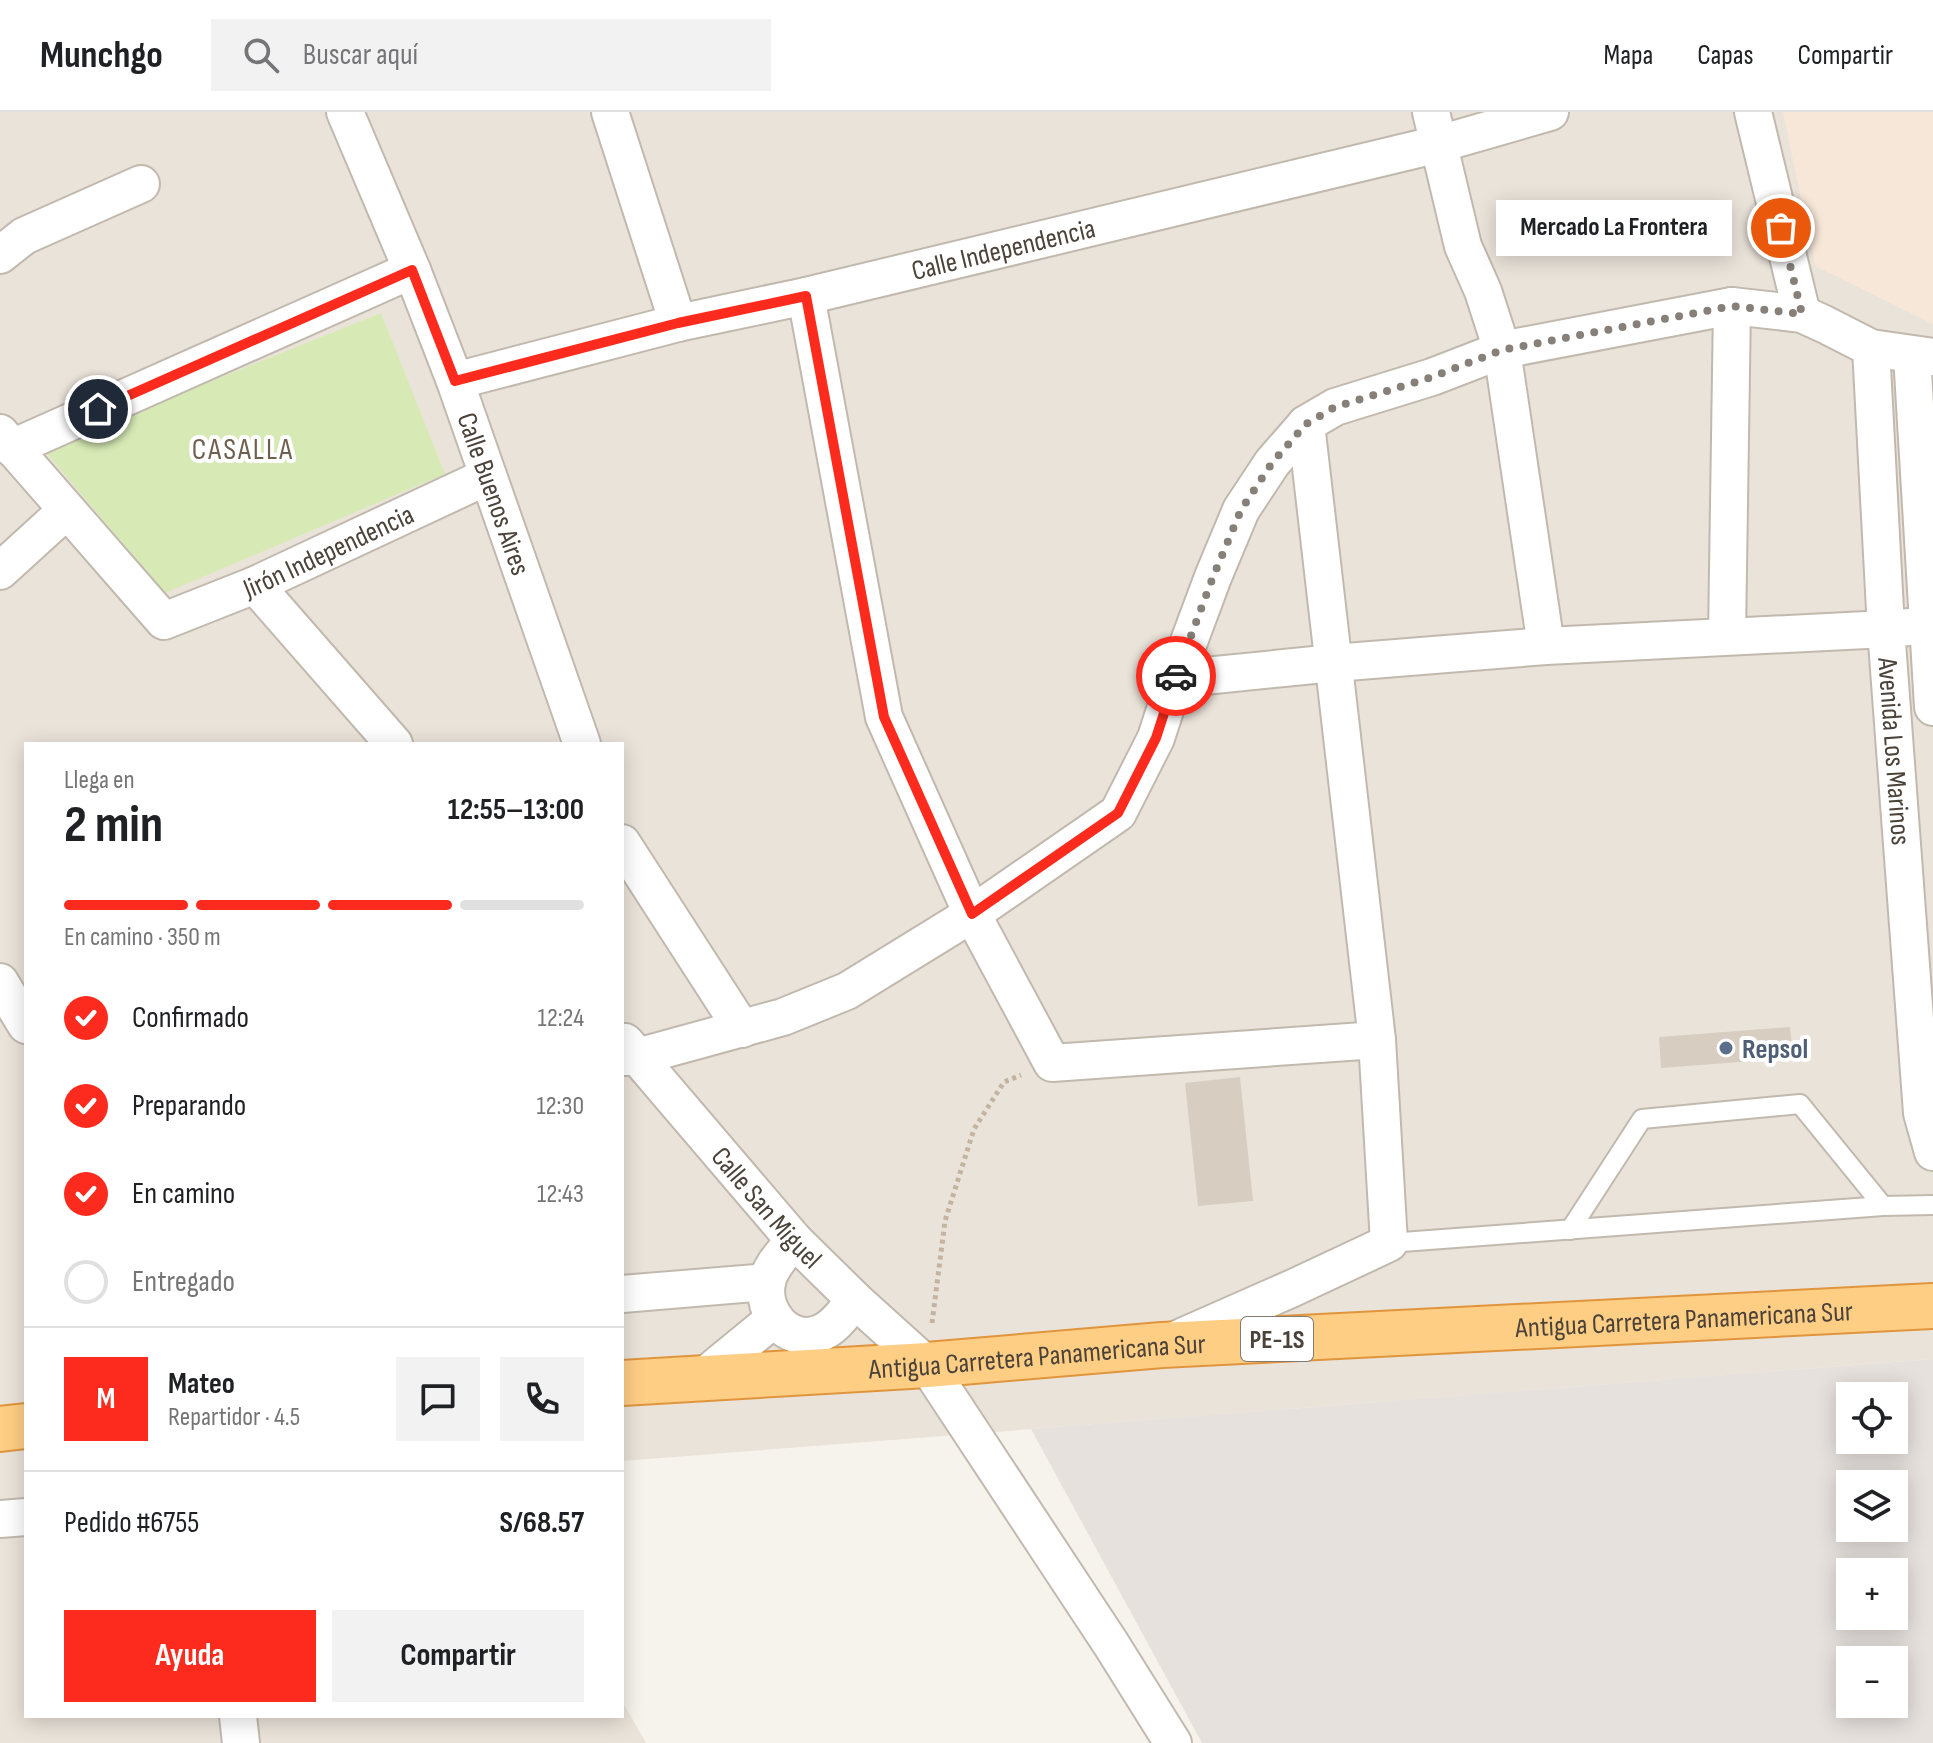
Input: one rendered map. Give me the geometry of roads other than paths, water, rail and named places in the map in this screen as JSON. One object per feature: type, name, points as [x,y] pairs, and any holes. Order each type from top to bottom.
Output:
[{"type":"highway","name":"Antigua Carretera Panamericana Sur","points":[[624,1383],[927,1365],[1162,1345],[1933,1306]]},
{"type":"highway","points":[[0,1429],[24,1426]]},
{"type":"street","name":"Calle Buenos Aires","points":[[345,112],[455,381],[581,742]]},
{"type":"street","points":[[610,112],[678,323]]},
{"type":"street","name":"Calle Independencia","points":[[455,381],[678,323],[806,296],[1435,128],[1550,112]]},
{"type":"street","points":[[1753,112],[1802,314]]},
{"type":"street","points":[[1435,128],[1463,246],[1483,291],[1502,350],[1546,646]]},
{"type":"street","points":[[0,255],[24,236],[141,184]]},
{"type":"street","points":[[0,571],[67,510],[6,440],[412,270]]},
{"type":"street","points":[[806,296],[884,717],[972,914],[1052,1063],[1377,1040]]},
{"type":"street","points":[[1727,636],[1732,306]]},
{"type":"street","points":[[627,1051],[742,1029],[783,1017],[847,991],[972,914],[1118,813],[1156,738],[1213,577],[1241,510],[1272,463],[1306,424],[1335,407],[1432,377],[1502,350],[1732,306],[1802,314],[1871,348],[1922,356]]},
{"type":"street","name":"Avenida Los Marinos","points":[[1871,348],[1886,629],[1922,1113],[1933,1152]]},
{"type":"street","name":"Avenida Los Marinos","points":[[1922,356],[1933,707]]},
{"type":"street","points":[[1162,1345],[1389,1243],[1377,1040],[1306,424]]},
{"type":"street","name":"Jirón Independencia","points":[[67,510],[164,621],[255,585],[488,476]]},
{"type":"street","points":[[255,585],[392,742]]},
{"type":"street","points":[[1175,679],[1546,646],[1930,625]]},
{"type":"street","points":[[624,846],[742,1029]]},
{"type":"street","points":[[0,982],[24,1022]]},
{"type":"street","name":"Calle San Miguel","points":[[627,1051],[794,1240],[927,1365],[1173,1743]]},
{"type":"street","points":[[794,1240],[767,1282],[769,1307],[774,1319],[783,1328],[795,1334],[820,1333],[833,1325],[855,1300]]},
{"type":"street","points":[[624,1294],[767,1282]]},
{"type":"street","points":[[702,1378],[774,1319]]},
{"type":"street","points":[[0,1519],[24,1517]]},
{"type":"street","points":[[238,1718],[241,1743]]},
{"type":"lane","points":[[1570,1230],[1642,1119],[1800,1104],[1883,1206]]},
{"type":"lane","points":[[1389,1243],[1883,1206],[1933,1205]]},
{"type":"place","name":"Mercado La Frontera","points":[[1781,228]]},
{"type":"place","name":"Repsol","points":[[1726,1048]]},
{"type":"district","name":"CASALLA","points":[[243,449]]}]
